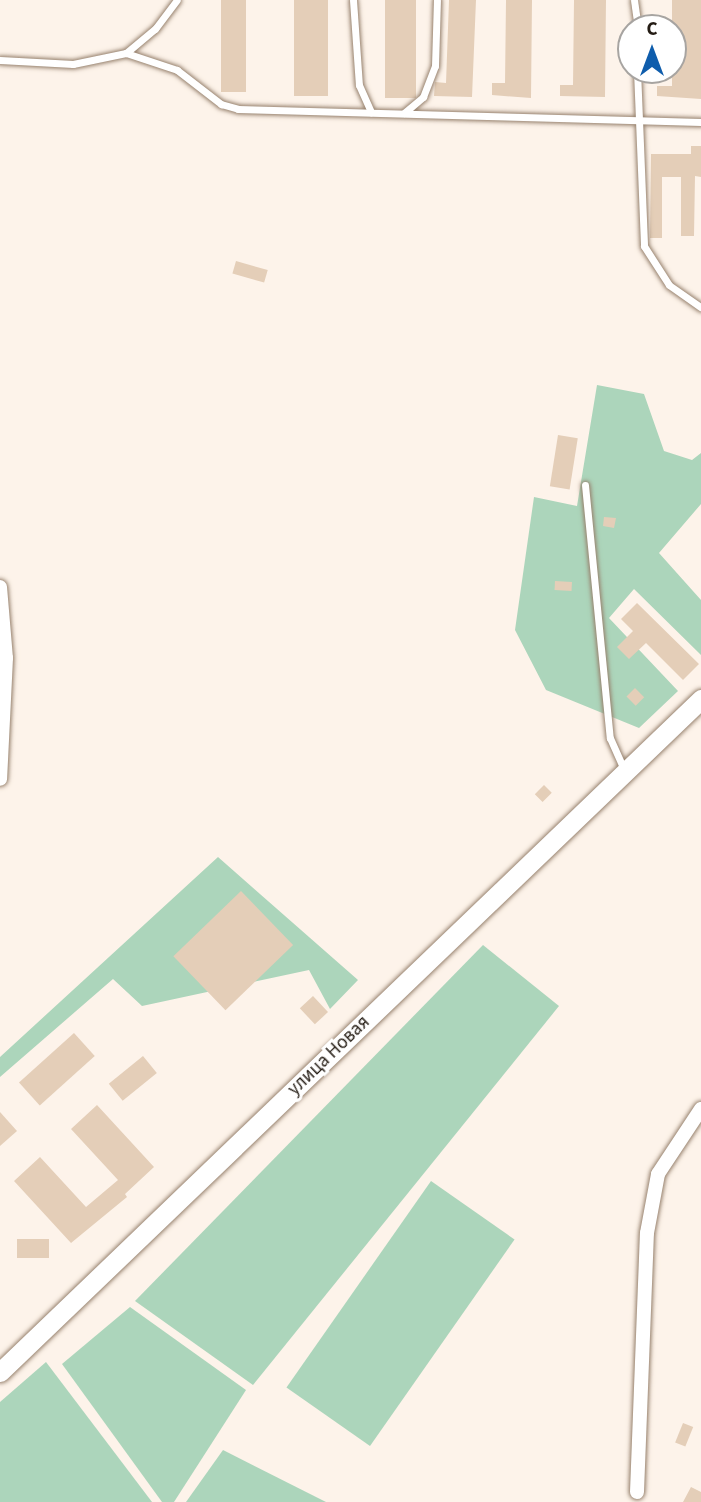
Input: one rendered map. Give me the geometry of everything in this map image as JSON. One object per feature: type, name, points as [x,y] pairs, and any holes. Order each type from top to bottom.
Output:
[{"type":"street","points":[[0,587],[6,658],[0,779]]},
{"type":"street","name":"улица Новая","points":[[4,1362],[701,699]]},
{"type":"street","points":[[637,1492],[647,1233],[664,1161],[701,1109]]},
{"type":"lane","points":[[0,60],[72,64],[126,53],[155,29],[177,0]]},
{"type":"lane","points":[[353,0],[359,85],[371,112]]},
{"type":"lane","points":[[404,114],[423,97],[435,66],[437,0]]},
{"type":"lane","points":[[126,53],[177,69],[221,104],[238,109],[701,122]]},
{"type":"lane","points":[[637,84],[637,122],[647,257],[669,285],[701,307]]},
{"type":"lane","points":[[585,485],[610,738],[624,772]]},
{"type":"green space","points":[[597,385],[644,394],[664,451],[692,460],[701,453],[701,504],[659,553],[701,600],[701,655],[634,589],[609,618],[678,691],[639,728],[546,690],[515,630],[534,497],[577,506]]},
{"type":"green space","points":[[218,857],[358,980],[330,1009],[309,970],[142,1006],[113,979],[0,1077],[0,1057]]},
{"type":"green space","points":[[483,945],[559,1006],[253,1385],[135,1301]]},
{"type":"green space","points":[[431,1181],[515,1240],[370,1446],[286,1387]]},
{"type":"green space","points":[[130,1307],[246,1390],[174,1502],[162,1502],[62,1364]]},
{"type":"green space","points":[[46,1362],[152,1502],[0,1502],[0,1402]]},
{"type":"green space","points":[[223,1450],[326,1502],[186,1502]]},
{"type":"building","points":[[221,0],[246,0],[246,92],[221,92]]},
{"type":"building","points":[[294,0],[328,0],[328,96],[294,96]]},
{"type":"building","points":[[385,0],[416,0],[416,98],[385,98]]},
{"type":"building","points":[[449,0],[476,0],[472,97],[434,96],[435,82],[446,83]]},
{"type":"building","points":[[506,0],[532,0],[531,98],[492,95],[492,83],[505,83]]},
{"type":"building","points":[[574,0],[606,0],[605,97],[560,96],[560,85],[573,85]]},
{"type":"building","points":[[672,0],[701,0],[701,99],[657,96],[657,86],[687,84],[687,14],[672,14]]},
{"type":"building","points":[[691,146],[701,146],[701,177],[695,176],[694,236],[681,236],[681,177],[662,177],[662,238],[650,238],[651,154],[691,154]]},
{"type":"building","points":[[236,261],[268,270],[264,283],[232,273]]},
{"type":"building","points":[[558,435],[578,438],[570,489],[550,486]]},
{"type":"building","points":[[604,517],[616,518],[614,528],[603,526]]},
{"type":"building","points":[[555,581],[572,582],[572,591],[555,590]]},
{"type":"building","points":[[637,603],[699,664],[683,680],[646,643],[629,659],[617,647],[633,631],[621,619]]},
{"type":"building","points":[[635,688],[644,697],[636,706],[627,696]]},
{"type":"building","points":[[544,785],[552,793],[543,802],[535,794]]},
{"type":"building","points":[[241,891],[293,945],[225,1010],[173,956]]},
{"type":"building","points":[[313,996],[328,1012],[315,1024],[300,1008]]},
{"type":"building","points":[[74,1033],[95,1056],[40,1106],[19,1083]]},
{"type":"building","points":[[143,1056],[157,1073],[123,1101],[109,1084]]},
{"type":"building","points":[[97,1105],[154,1167],[125,1194],[127,1197],[71,1243],[14,1181],[40,1157],[86,1207],[118,1180],[71,1129]]},
{"type":"building","points":[[0,1112],[17,1131],[0,1146]]},
{"type":"building","points":[[17,1239],[49,1239],[49,1258],[17,1258]]},
{"type":"building","points":[[683,1423],[693,1427],[685,1447],[675,1442]]},
{"type":"building","points":[[691,1487],[701,1492],[701,1502],[683,1502]]}]
